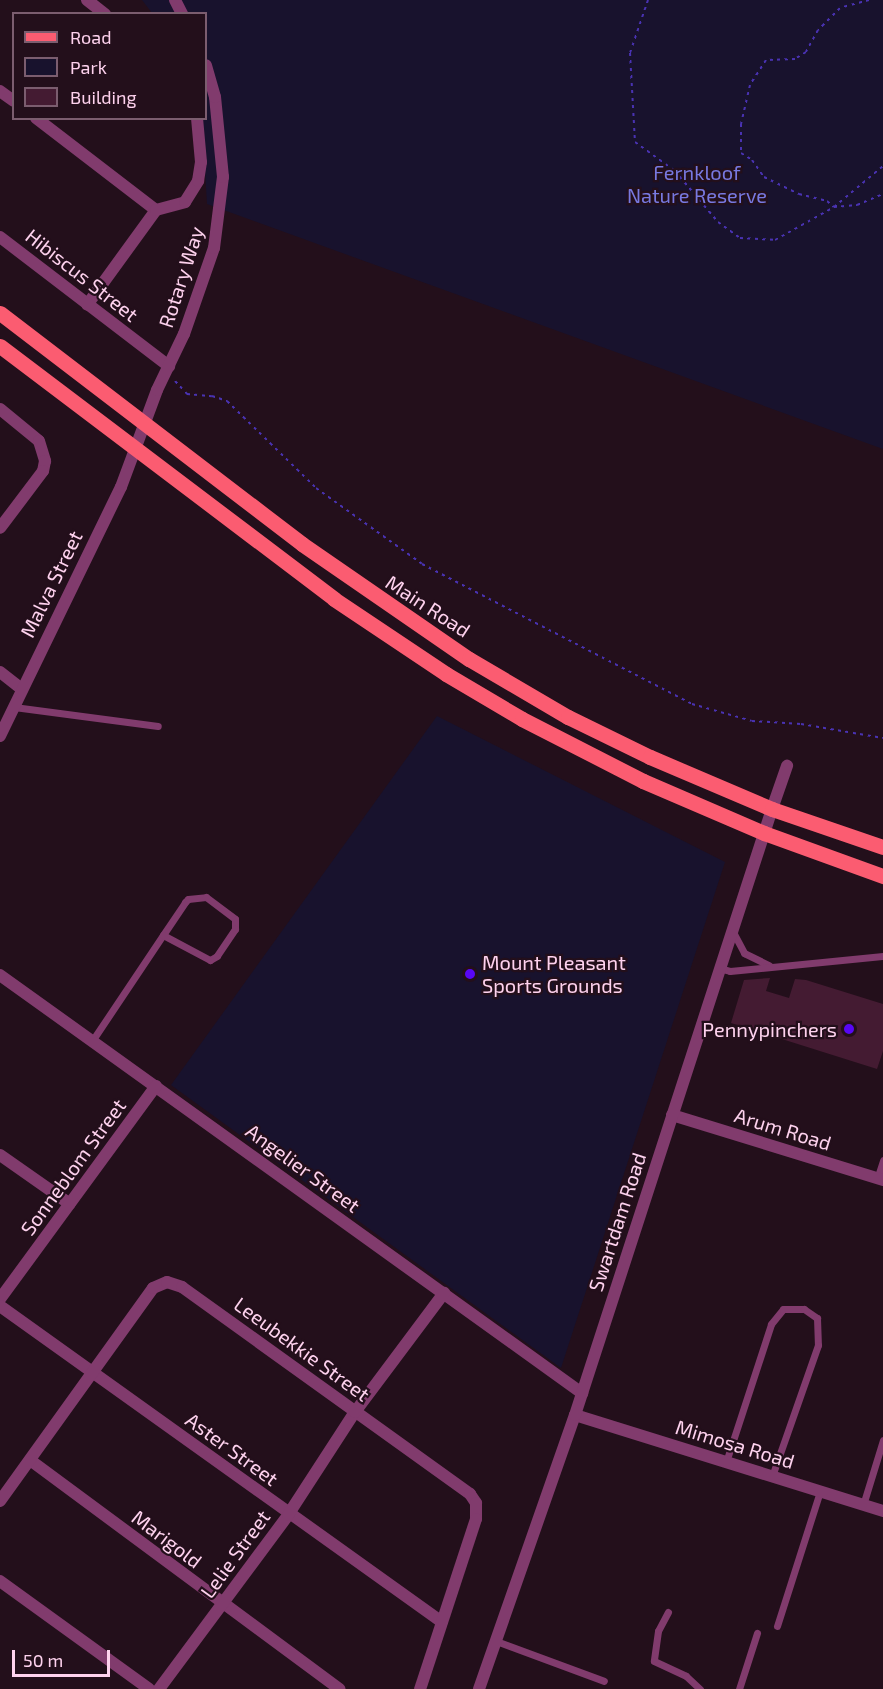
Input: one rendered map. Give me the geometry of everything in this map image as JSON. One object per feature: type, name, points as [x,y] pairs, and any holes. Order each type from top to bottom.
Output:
[{"type":"main road","name":"Main Road","points":[[0,313],[371,594],[469,659],[568,717],[772,809],[883,847]]},
{"type":"main road","points":[[0,346],[334,599],[446,674],[522,719],[643,781],[764,833],[883,876]]},
{"type":"street","points":[[87,0],[102,12]]},
{"type":"street","name":"Rotary Way","points":[[145,424],[200,292],[222,210],[221,135],[207,70]]},
{"type":"street","points":[[39,120],[156,210]]},
{"type":"street","points":[[87,305],[156,210],[185,202],[198,182],[201,162],[197,120]]},
{"type":"street","name":"Hibiscus Street","points":[[0,237],[169,366]]},
{"type":"street","points":[[0,409],[32,433],[43,447],[45,465],[0,528]]},
{"type":"street","name":"Malva Street","points":[[0,736],[136,450],[145,424]]},
{"type":"street","points":[[0,672],[22,689]]},
{"type":"street","name":"Swartdam Road","points":[[479,1689],[575,1415],[719,968],[787,766]]},
{"type":"street","name":"Angelier Street","points":[[0,975],[582,1393]]},
{"type":"street","name":"Sonneblom Street","points":[[0,1299],[156,1086]]},
{"type":"street","name":"Arum Road","points":[[672,1115],[880,1179]]},
{"type":"street","points":[[0,1155],[69,1204]]},
{"type":"street","name":"Leeubekkie Street","points":[[0,1501],[153,1288],[167,1282],[182,1287],[470,1494],[476,1503],[476,1520],[420,1689]]},
{"type":"street","name":"Lelie Street","points":[[159,1689],[288,1515],[355,1412],[444,1293]]},
{"type":"street","name":"Aster Street","points":[[0,1306],[288,1515],[442,1622]]},
{"type":"street","name":"Mimosa Road","points":[[575,1415],[883,1511]]},
{"type":"street","name":"Marigold","points":[[30,1460],[222,1605],[340,1689]]},
{"type":"street","points":[[0,1581],[149,1689]]},
{"type":"lane","points":[[14,707],[158,726]]},
{"type":"lane","points":[[92,1041],[163,934],[192,897],[206,897],[235,919],[229,938],[217,956],[210,960],[163,934]]},
{"type":"lane","points":[[733,926],[744,953],[777,966]]},
{"type":"lane","points":[[719,968],[730,971],[883,956]]},
{"type":"lane","points":[[880,1179],[883,1160]]},
{"type":"lane","points":[[726,1462],[771,1324],[783,1309],[804,1309],[817,1318],[818,1345],[772,1476]]},
{"type":"lane","points":[[863,1505],[883,1440]]},
{"type":"lane","points":[[777,1626],[820,1491]]},
{"type":"lane","points":[[668,1612],[658,1631],[654,1661],[686,1676],[700,1689]]},
{"type":"lane","points":[[739,1689],[757,1633]]},
{"type":"lane","points":[[496,1641],[604,1680]]},
{"type":"path","points":[[648,0],[630,52],[635,142],[675,171],[718,222],[740,238],[775,240],[834,207],[883,166]]},
{"type":"path","points":[[869,0],[840,8],[818,30],[806,52],[795,60],[766,60],[750,85],[741,124],[741,153],[752,160],[765,177],[799,194],[827,201],[834,207],[857,205],[883,194]]},
{"type":"path","points":[[169,366],[182,390],[227,401],[316,488],[422,564],[462,585],[692,704],[718,713],[883,738]]},
{"type":"green space","name":"Fernkloof Nature Reserve","points":[[142,0],[883,0],[883,449],[207,204],[202,120],[207,120],[207,12],[151,12]]},
{"type":"green space","name":"Mount Pleasant Sports Grounds","points":[[437,716],[725,862],[561,1368],[171,1085]]},
{"type":"building","points":[[770,978],[766,991],[789,998],[795,979],[806,980],[883,1004],[883,1051],[877,1069],[731,1023],[744,980]]},
{"type":"place","name":"Mount Pleasant Sports Grounds","points":[[470,974]]},
{"type":"place","name":"Pennypinchers","points":[[849,1029]]}]
